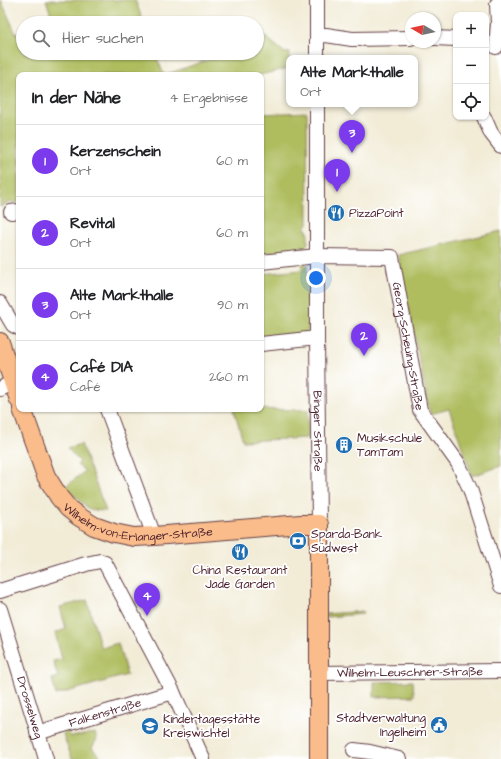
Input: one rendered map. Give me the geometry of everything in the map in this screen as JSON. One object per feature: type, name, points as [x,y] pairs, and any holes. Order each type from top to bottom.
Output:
[{"type":"main road","points":[[1,350],[13,388]]},
{"type":"main road","name":"Wilhelm-von-Erlanger-Straße","points":[[23,412],[46,476],[59,498],[78,516],[94,526],[114,533],[134,536],[154,536],[301,524],[318,524]]},
{"type":"main road","name":"Binger Straße","points":[[318,524],[319,759]]},
{"type":"street","points":[[317,0],[317,55]]},
{"type":"street","points":[[491,48],[498,23],[498,2]]},
{"type":"street","points":[[317,36],[326,35],[352,39],[405,38]]},
{"type":"street","points":[[441,38],[453,39]]},
{"type":"street","name":"Binger Straße","points":[[317,107],[318,524]]},
{"type":"street","points":[[485,120],[491,133],[501,146]]},
{"type":"street","points":[[264,262],[317,256]]},
{"type":"street","name":"Georg-Scheuing-Straße","points":[[317,256],[392,257],[420,410],[458,463],[470,489],[500,577]]},
{"type":"street","points":[[0,303],[13,325],[16,326]]},
{"type":"street","points":[[264,344],[317,338]]},
{"type":"street","points":[[108,412],[154,536]]},
{"type":"street","points":[[0,591],[86,564],[105,563],[173,692],[203,759]]},
{"type":"street","name":"Drosselweg","points":[[0,610],[46,759]]},
{"type":"street","name":"Wilhelm-Leuschner-Straße","points":[[318,673],[501,671]]},
{"type":"street","name":"Falkenstraße","points":[[37,733],[173,692]]},
{"type":"street","points":[[354,750],[399,759]]},
{"type":"green space","points":[[0,0],[16,34],[16,60],[158,60],[163,72],[16,72],[16,203],[10,202],[0,207]]},
{"type":"green space","points":[[46,0],[135,0],[141,16],[52,16]]},
{"type":"green space","points":[[264,36],[285,53],[290,52],[290,55],[286,55],[286,69],[264,74],[264,72],[173,72],[208,60],[264,60]]},
{"type":"green space","points":[[307,112],[308,224],[306,225],[306,231],[308,231],[308,243],[303,249],[264,254],[264,114]]},
{"type":"green space","points":[[501,231],[501,466],[472,476],[449,409],[430,414],[398,255]]},
{"type":"green space","points":[[302,262],[307,265],[308,331],[304,335],[264,341],[264,274],[302,270]]},
{"type":"green space","points":[[264,409],[308,410],[308,438],[243,441],[235,412],[264,412]]},
{"type":"green space","points":[[81,444],[106,511],[90,510],[65,487],[85,471],[77,465],[80,462],[67,448]]},
{"type":"green space","points":[[87,600],[101,648],[118,643],[127,675],[56,695],[52,679],[58,677],[53,661],[62,659],[55,633],[66,629],[60,607]]},
{"type":"green space","points":[[363,611],[363,614],[326,617],[326,614]]},
{"type":"green space","points":[[413,681],[414,696],[374,697],[374,682]]},
{"type":"green space","points":[[68,730],[70,737],[95,733],[97,739],[92,748],[100,756],[98,759],[72,759],[63,734]]},
{"type":"place","name":"Alte Markthalle","points":[[352,153]]},
{"type":"place","name":"Kerzenschein","points":[[337,192]]},
{"type":"place","name":"PizzaPoint","points":[[336,213]]},
{"type":"place","name":"Revital","points":[[364,356]]},
{"type":"place","name":"Musikschule TamTam","points":[[344,445]]},
{"type":"place","name":"Sparda-Bank Südwest","points":[[298,541]]},
{"type":"place","name":"China Restaurant Jade Garden","points":[[240,552]]},
{"type":"place","name":"Café DIA","points":[[147,616]]},
{"type":"place","name":"Stadtverwaltung Ingelheim","points":[[439,725]]},
{"type":"place","name":"Kindertagesstätte Kreiswichtel","points":[[150,726]]}]
